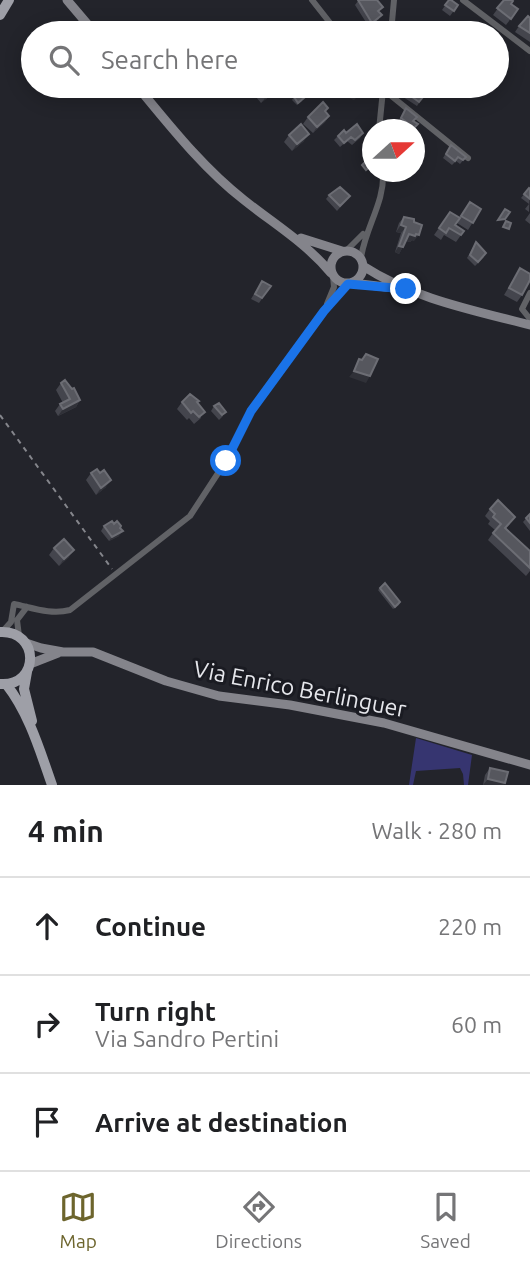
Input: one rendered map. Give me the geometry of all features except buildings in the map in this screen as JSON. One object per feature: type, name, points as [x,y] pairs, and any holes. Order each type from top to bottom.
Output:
[{"type":"main road","points":[[4,8],[15,0]]},
{"type":"main road","points":[[1,632],[22,640],[29,650],[24,688],[36,739]]},
{"type":"main road","points":[[28,668],[21,678],[3,684],[16,697],[36,739],[52,785]]},
{"type":"street","points":[[67,0],[86,21]]},
{"type":"street","points":[[73,0],[81,15]]},
{"type":"street","points":[[312,0],[329,21]]},
{"type":"street","points":[[392,21],[394,0]]},
{"type":"street","points":[[463,0],[491,21]]},
{"type":"street","points":[[509,35],[530,51]]},
{"type":"street","points":[[147,98],[197,156],[244,200],[293,235],[340,282],[406,289]]},
{"type":"street","points":[[380,119],[381,98]]},
{"type":"street","points":[[395,98],[468,159]]},
{"type":"street","points":[[324,311],[332,294],[331,262],[360,239],[368,227],[383,192],[383,182]]},
{"type":"street","points":[[1,632],[11,622],[14,604],[57,612],[70,610],[190,516],[226,461],[251,411],[324,311],[360,276],[368,227]]},
{"type":"street","points":[[293,235],[357,254],[362,262],[385,280],[440,302],[530,325]]},
{"type":"street","points":[[530,293],[522,309],[530,319]]},
{"type":"street","points":[[22,640],[17,620],[27,607]]},
{"type":"street","name":"Via Enrico Berlinguer","points":[[22,640],[41,648],[63,652],[93,652],[166,681],[219,696],[290,705],[384,723],[530,765]]},
{"type":"street","name":"Via Enrico Berlinguer","points":[[28,668],[63,652]]},
{"type":"path","points":[[0,415],[116,576]]},
{"type":"shaded area","points":[[416,738],[472,755],[468,785],[464,785],[460,768],[416,771],[413,785],[409,785]]},
{"type":"route","points":[[226,461],[251,411],[301,341],[348,284],[406,289]]}]
